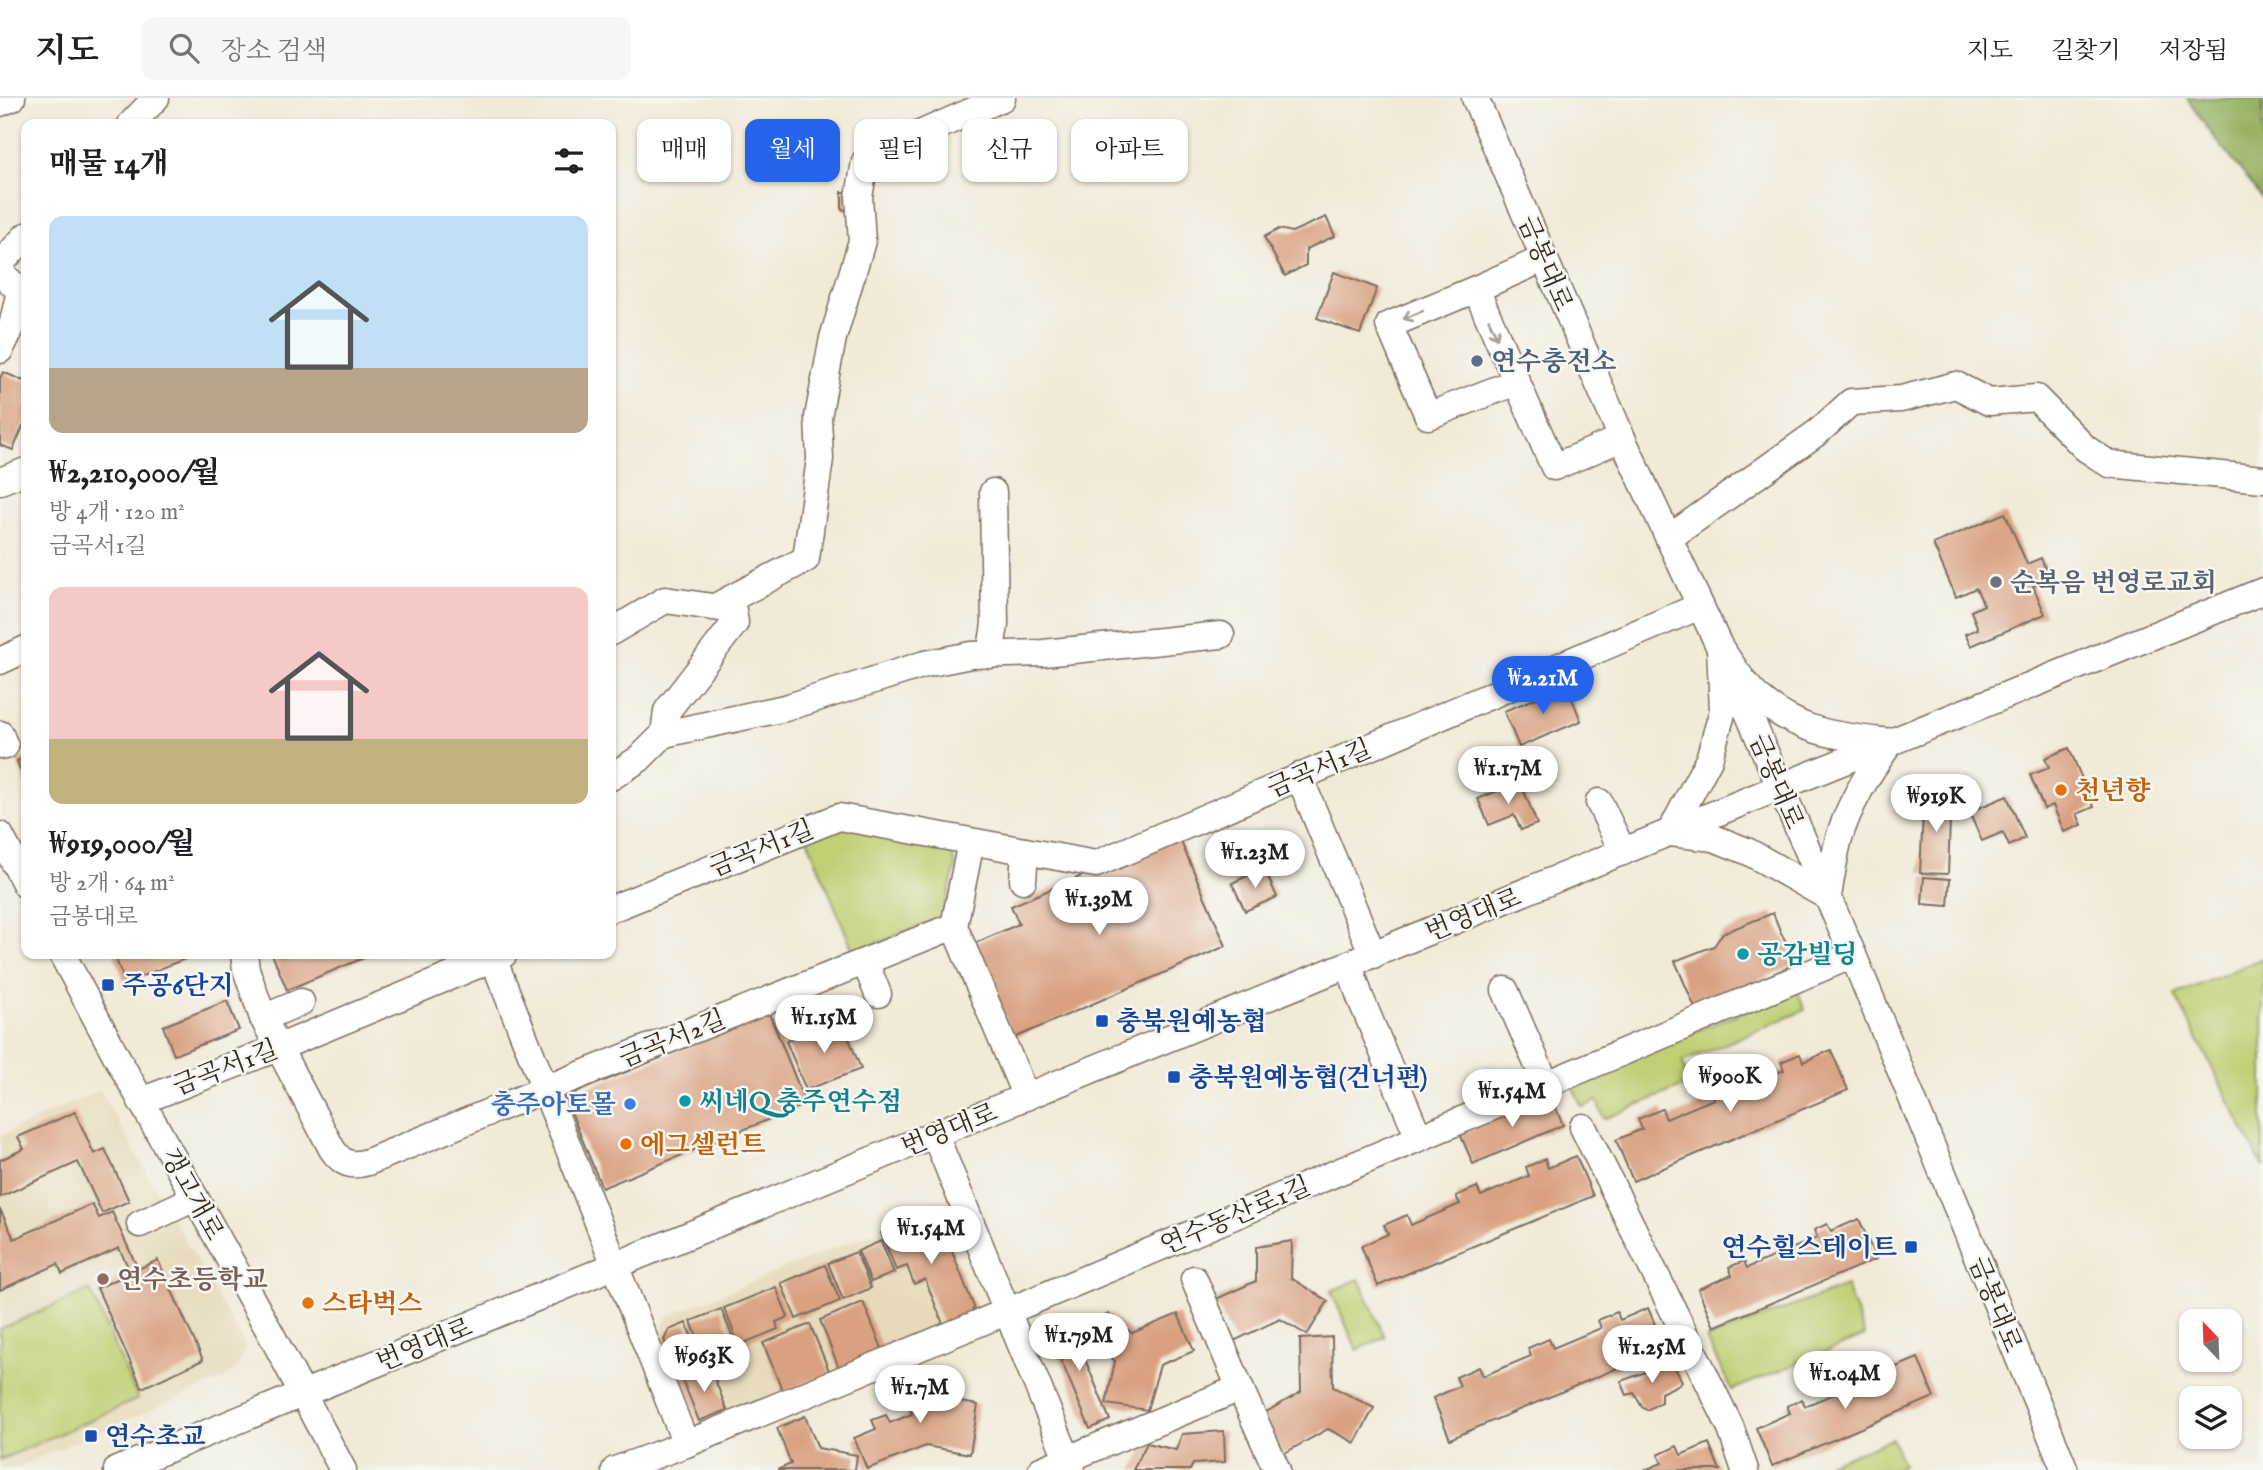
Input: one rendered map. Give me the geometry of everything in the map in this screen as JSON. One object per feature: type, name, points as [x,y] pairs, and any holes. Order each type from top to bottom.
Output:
[{"type":"street","points":[[0,103],[12,98]]},
{"type":"street","points":[[136,119],[156,98]]},
{"type":"street","points":[[717,606],[806,559],[820,458],[818,417],[833,338],[862,240],[859,197],[865,162],[888,148],[1002,98]]},
{"type":"street","name":"금봉대로","points":[[1475,98],[1622,438],[1720,648],[1853,955],[2065,1470]]},
{"type":"street","points":[[0,350],[12,326],[20,291],[1,264],[21,242]]},
{"type":"street","points":[[1516,382],[1428,416],[1389,325],[1543,258]]},
{"type":"street","points":[[1476,289],[1553,467],[1622,438]]},
{"type":"street","points":[[1669,538],[1818,432],[1852,402],[1901,399],[1956,385],[1989,402],[2036,398],[2085,448],[2109,464],[2263,479]]},
{"type":"street","points":[[0,481],[21,473]]},
{"type":"street","points":[[990,654],[995,625],[993,492]]},
{"type":"street","name":"번영대로","points":[[117,1470],[1780,786],[2261,597]]},
{"type":"street","points":[[616,629],[665,600],[733,610],[734,622],[667,711],[664,734]]},
{"type":"street","name":"금곡서1길","points":[[616,907],[839,817],[1096,864],[1700,606]]},
{"type":"street","points":[[616,773],[639,759],[664,734],[785,708],[925,664],[971,655],[1044,653],[1221,635]]},
{"type":"street","points":[[1720,648],[1758,698],[1797,723],[1819,733],[1891,742],[1870,770],[1849,811],[1839,839],[1828,897],[1749,852],[1714,838],[1670,833],[1709,759],[1723,710],[1720,648]]},
{"type":"street","points":[[0,661],[21,651]]},
{"type":"street","points":[[1299,776],[1361,959],[1360,997],[1419,1138]]},
{"type":"street","points":[[1599,802],[1623,852]]},
{"type":"street","points":[[0,835],[21,875]]},
{"type":"street","points":[[971,842],[954,926],[1026,1097]]},
{"type":"street","points":[[1023,880],[1026,851]]},
{"type":"street","name":"금곡서2길","points":[[280,1047],[339,1159],[350,1165],[368,1162],[545,1088],[954,926]]},
{"type":"street","name":"연수동산로1길","points":[[615,1470],[686,1444],[1007,1311],[1853,955]]},
{"type":"street","name":"갱고개로","points":[[65,959],[343,1470]]},
{"type":"street","name":"금곡서1길","points":[[141,1101],[280,1047],[491,959]]},
{"type":"street","points":[[499,959],[545,1088],[686,1444]]},
{"type":"street","points":[[865,962],[878,994]]},
{"type":"street","points":[[240,966],[263,1018],[280,1047]]},
{"type":"street","points":[[1506,990],[1546,1084]]},
{"type":"street","points":[[263,1018],[302,1002]]},
{"type":"street","points":[[1583,1127],[1730,1426],[1745,1470]]},
{"type":"street","points":[[935,1135],[1070,1465]]},
{"type":"street","points":[[140,1224],[195,1198]]},
{"type":"street","points":[[1194,1279],[1277,1470]]},
{"type":"street","points":[[1041,1470],[1070,1465],[1240,1388]]},
{"type":"shaded area","name":"연수초등학교","points":[[100,1090],[245,1346],[239,1367],[224,1379],[9,1470],[0,1470],[0,1136]]},
{"type":"shaded area","points":[[920,1214],[942,1223],[976,1309],[971,1322],[703,1430],[686,1421],[655,1344],[667,1316]]},
{"type":"green space","points":[[2187,98],[2263,98],[2263,200],[2205,125]]},
{"type":"green space","points":[[839,817],[945,837],[956,866],[942,917],[854,953],[804,831]]},
{"type":"green space","points":[[2263,958],[2263,1167],[2175,995]]},
{"type":"green space","points":[[1797,989],[1805,1010],[1682,1062],[1689,1084],[1604,1119],[1597,1101],[1582,1107],[1571,1083]]},
{"type":"green space","points":[[1359,1279],[1385,1337],[1357,1350],[1331,1291]]},
{"type":"green space","points":[[1846,1286],[1865,1336],[1732,1390],[1706,1339]]},
{"type":"green space","points":[[90,1290],[138,1399],[0,1460],[0,1329]]},
{"type":"green space","points":[[1892,1439],[1903,1465],[1891,1470],[1812,1470]]},
{"type":"building","points":[[842,192],[852,192],[853,210],[842,210]]},
{"type":"building","points":[[1326,217],[1335,236],[1306,249],[1306,265],[1285,276],[1264,237],[1279,229],[1292,232]]},
{"type":"building","points":[[1334,272],[1377,288],[1360,334],[1317,318]]},
{"type":"building","points":[[3,372],[21,380],[21,431],[13,450],[0,445],[0,378]]},
{"type":"building","name":"순복음 번영로교회","points":[[2005,513],[2027,564],[2041,558],[2050,579],[2033,586],[2045,614],[1971,646],[1965,634],[1978,629],[1971,611],[1984,605],[1976,588],[1956,597],[1933,544]]},
{"type":"building","points":[[1567,686],[1581,721],[1519,747],[1504,711]]},
{"type":"building","name":"천년향","points":[[2069,748],[2094,807],[2077,814],[2082,825],[2064,832],[2053,805],[2044,809],[2030,775],[2049,768],[2045,758]]},
{"type":"building","points":[[1520,781],[1537,824],[1521,830],[1514,815],[1489,825],[1478,799]]},
{"type":"building","points":[[1924,793],[1951,794],[1948,874],[1920,873]]},
{"type":"building","points":[[2007,796],[2025,838],[2009,846],[2003,832],[1982,841],[1969,812]]},
{"type":"building","points":[[1178,835],[1226,946],[1014,1038],[973,944],[1019,924],[1011,906]]},
{"type":"building","points":[[1264,868],[1277,897],[1245,911],[1232,883]]},
{"type":"building","points":[[1924,877],[1950,879],[1948,906],[1922,904]]},
{"type":"building","name":"공감빌딩","points":[[1773,913],[1798,963],[1695,1008],[1675,961],[1714,946],[1723,933]]},
{"type":"building","points":[[116,959],[185,959],[125,983]]},
{"type":"building","points":[[274,959],[361,959],[287,990]]},
{"type":"building","points":[[227,1001],[239,1030],[174,1055],[163,1026]]},
{"type":"building","name":"씨네Q 충주연수점","points":[[769,1013],[806,1104],[602,1188],[565,1097]]},
{"type":"building","points":[[841,1019],[861,1069],[806,1090],[786,1041]]},
{"type":"building","points":[[1831,1050],[1848,1090],[1633,1181],[1616,1140],[1642,1129],[1638,1119],[1662,1109],[1666,1119],[1714,1099],[1711,1090],[1732,1081],[1736,1091],[1784,1070],[1781,1062],[1800,1054],[1803,1062]]},
{"type":"building","points":[[1550,1095],[1563,1125],[1473,1164],[1460,1134]]},
{"type":"building","points":[[75,1112],[94,1154],[105,1149],[129,1201],[102,1213],[78,1162],[0,1197],[0,1160],[24,1149],[18,1137]]},
{"type":"building","points":[[1576,1156],[1593,1196],[1378,1286],[1361,1246],[1388,1234],[1384,1225],[1407,1215],[1411,1225],[1460,1204],[1456,1196],[1477,1187],[1481,1196],[1529,1176],[1526,1167],[1545,1159],[1548,1168]]},
{"type":"building","points":[[92,1204],[99,1218],[112,1212],[138,1269],[158,1260],[203,1360],[142,1388],[97,1288],[131,1273],[119,1248],[62,1274],[58,1264],[0,1290],[0,1209],[14,1239]]},
{"type":"building","points":[[922,1217],[941,1224],[974,1307],[969,1318],[945,1329],[925,1279],[914,1284],[907,1266],[896,1270],[881,1233]]},
{"type":"building","points":[[1859,1219],[1876,1259],[1714,1327],[1698,1289],[1732,1275],[1729,1267],[1744,1261],[1747,1268],[1817,1238],[1814,1230],[1827,1224],[1831,1231]]},
{"type":"building","points":[[881,1241],[894,1273],[871,1282],[858,1251]]},
{"type":"building","points":[[1292,1241],[1291,1278],[1328,1301],[1307,1335],[1280,1319],[1234,1341],[1214,1300],[1256,1281],[1256,1247]]},
{"type":"building","points":[[856,1252],[871,1288],[843,1300],[828,1263]]},
{"type":"building","points":[[825,1265],[840,1301],[796,1319],[781,1283]]},
{"type":"building","points":[[776,1287],[788,1317],[776,1322],[778,1329],[739,1345],[724,1308]]},
{"type":"building","points":[[863,1302],[884,1353],[840,1371],[820,1320]]},
{"type":"building","points":[[1648,1308],[1665,1348],[1450,1439],[1433,1398],[1460,1386],[1456,1377],[1479,1367],[1483,1376],[1531,1356],[1528,1348],[1549,1339],[1553,1348],[1601,1328],[1598,1320],[1617,1312],[1620,1320]]},
{"type":"building","points":[[721,1309],[737,1347],[706,1360],[691,1321]]},
{"type":"building","points":[[1108,1314],[1132,1333],[1178,1314],[1194,1351],[1160,1365],[1147,1410],[1106,1404],[1115,1361],[1083,1332]]},
{"type":"building","points":[[1068,1318],[1110,1420],[1090,1429],[1047,1327]]},
{"type":"building","points":[[686,1323],[699,1355],[675,1365],[664,1340],[669,1330]]},
{"type":"building","points":[[810,1324],[830,1373],[783,1392],[763,1343]]},
{"type":"building","points":[[1332,1337],[1333,1387],[1374,1408],[1355,1443],[1328,1429],[1283,1454],[1261,1415],[1301,1392],[1300,1339]]},
{"type":"building","points":[[1918,1358],[1934,1397],[1772,1466],[1756,1428],[1790,1413],[1787,1406],[1802,1399],[1805,1406],[1876,1377],[1872,1368],[1886,1363],[1889,1370]]},
{"type":"building","points":[[1665,1365],[1674,1366],[1682,1381],[1661,1393],[1661,1402],[1647,1410],[1642,1407],[1634,1393],[1627,1395],[1621,1381]]},
{"type":"building","points":[[710,1367],[727,1410],[699,1421],[682,1378]]},
{"type":"building","points":[[927,1369],[939,1398],[978,1405],[970,1454],[926,1446],[867,1469],[854,1438],[876,1429],[872,1420],[886,1415],[890,1423],[912,1414],[898,1380]]},
{"type":"building","points":[[805,1416],[818,1448],[857,1455],[855,1470],[777,1470],[791,1464],[777,1428]]},
{"type":"building","points":[[1224,1431],[1225,1462],[1193,1464],[1190,1470],[1133,1470],[1147,1443],[1176,1450],[1182,1434]]},
{"type":"building","points":[[1709,1443],[1720,1470],[1645,1470],[1662,1463],[1658,1455],[1677,1446],[1681,1455]]},
{"type":"place","name":"연수충전소","points":[[1477,361]]},
{"type":"place","name":"순복음 번영로교회","points":[[1996,582]]},
{"type":"place","name":"천년향","points":[[2061,790]]},
{"type":"place","name":"공감빌딩","points":[[1743,954]]},
{"type":"place","name":"주공6단지","points":[[108,985]]},
{"type":"place","name":"충북원예농협","points":[[1102,1021]]},
{"type":"place","name":"충북원예농협(건너편)","points":[[1174,1077]]},
{"type":"place","name":"씨네Q 충주연수점","points":[[685,1101]]},
{"type":"place","name":"충주아토몰","points":[[630,1104]]},
{"type":"place","name":"에그셀런트","points":[[626,1144]]},
{"type":"place","name":"연수힐스테이트","points":[[1911,1247]]},
{"type":"place","name":"연수초등학교","points":[[103,1279]]},
{"type":"place","name":"스타벅스","points":[[308,1303]]},
{"type":"place","name":"연수초교","points":[[91,1436]]}]
